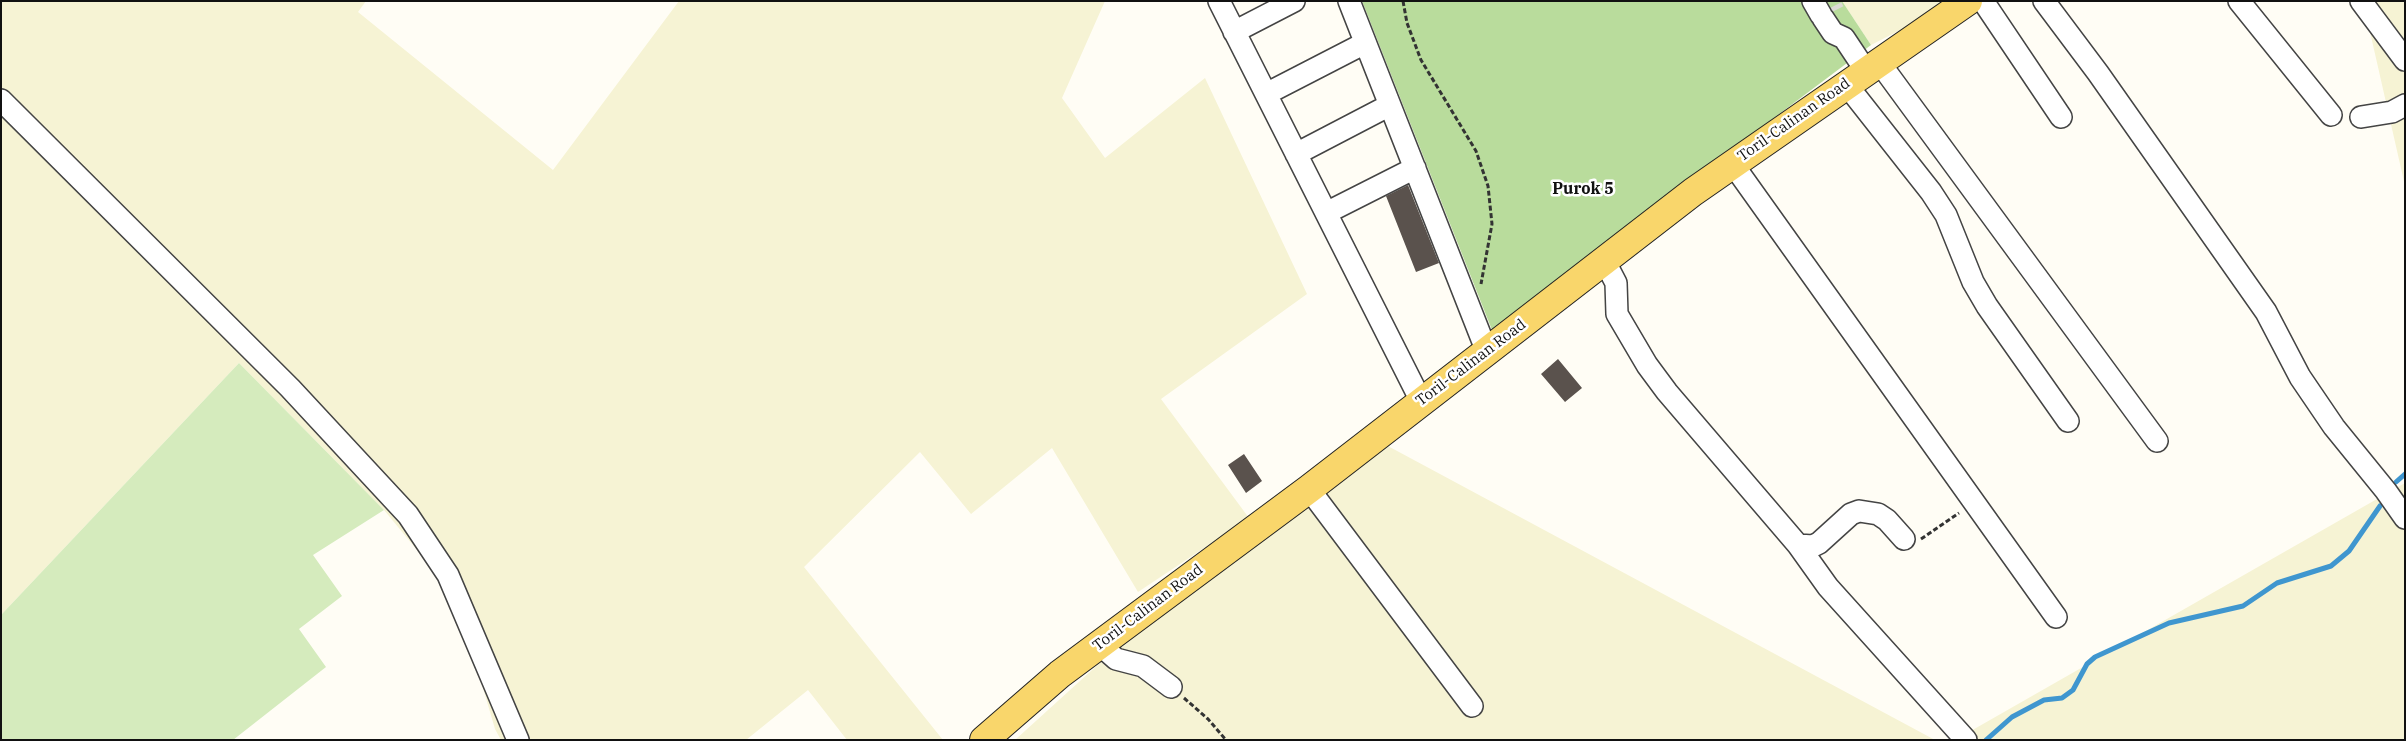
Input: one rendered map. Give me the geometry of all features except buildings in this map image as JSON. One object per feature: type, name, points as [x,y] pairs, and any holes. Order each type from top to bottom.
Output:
[{"type":"main road","name":"Toril-Calinan Road","points":[[984,740],[1060,674],[1310,490],[1421,401],[1732,163],[1968,1]]},
{"type":"street","points":[[1219,1],[1421,401]]},
{"type":"street","points":[[1234,32],[1294,1]]},
{"type":"street","points":[[1349,1],[1487,352]]},
{"type":"street","points":[[1983,1],[2061,117]]},
{"type":"street","points":[[2044,1],[2137,127],[2266,312],[2300,377],[2334,427],[2386,491],[2405,518]]},
{"type":"street","points":[[2239,1],[2331,115]]},
{"type":"street","points":[[2361,1],[2405,60]]},
{"type":"street","points":[[1825,9],[1844,26],[1844,38],[1931,192],[1946,215],[1973,282],[1987,306],[2068,422]]},
{"type":"street","points":[[1266,94],[1365,43]]},
{"type":"street","points":[[1863,72],[2156,441]]},
{"type":"street","points":[[1,100],[290,388],[408,515],[448,576],[486,660],[518,740]]},
{"type":"street","points":[[1296,154],[1390,105]]},
{"type":"street","points":[[2360,117],[2392,112],[2405,105]]},
{"type":"street","points":[[1732,163],[2056,617]]},
{"type":"street","points":[[1326,213],[1415,168]]},
{"type":"street","points":[[1604,260],[1616,283],[1617,314],[1647,365],[1667,392],[1798,545],[1828,587],[1966,740]]},
{"type":"street","points":[[1310,490],[1472,706]]},
{"type":"street","points":[[1798,545],[1813,546],[1819,543],[1851,514],[1859,511],[1878,514],[1904,539]]},
{"type":"street","points":[[1099,644],[1116,659],[1143,666],[1171,687]]},
{"type":"path","points":[[1403,1],[1407,23],[1421,60],[1476,151],[1488,186],[1492,224],[1474,317]]},
{"type":"path","points":[[1904,539],[1916,542],[1923,539],[1973,502]]},
{"type":"path","points":[[1171,687],[1208,719],[1226,740]]},
{"type":"shaded area","points":[[1,1],[366,1],[358,12],[553,170],[679,1],[1105,1],[1062,98],[1105,158],[1205,78],[1307,294],[1161,399],[1249,518],[1138,592],[1052,448],[971,514],[920,452],[804,567],[943,740],[847,740],[808,690],[746,740],[501,740],[495,729],[476,664],[453,607],[431,567],[384,510],[239,363],[1,615]]},
{"type":"shaded area","points":[[1842,1],[1957,1],[1871,45]]},
{"type":"shaded area","points":[[2363,1],[2405,1],[2405,186]]},
{"type":"shaded area","points":[[1386,445],[1935,740],[1015,740],[1124,641]]},
{"type":"shaded area","points":[[2405,483],[2405,740],[1955,740]]},
{"type":"green space","points":[[1362,1],[1842,1],[1871,45],[1492,330]]},
{"type":"green space","points":[[239,363],[384,510],[313,555],[342,596],[299,629],[326,667],[233,740],[1,740],[1,615]]},
{"type":"waterway","points":[[2396,482],[2405,474]]},
{"type":"waterway","points":[[1986,740],[2012,717],[2044,700],[2062,698],[2073,690],[2087,664],[2095,657],[2169,623],[2243,606],[2277,583],[2331,566],[2349,551],[2380,506]]},
{"type":"tunnel","points":[[1832,7],[1834,11]]},
{"type":"district","name":"Purok 5","points":[[1583,189]]}]
